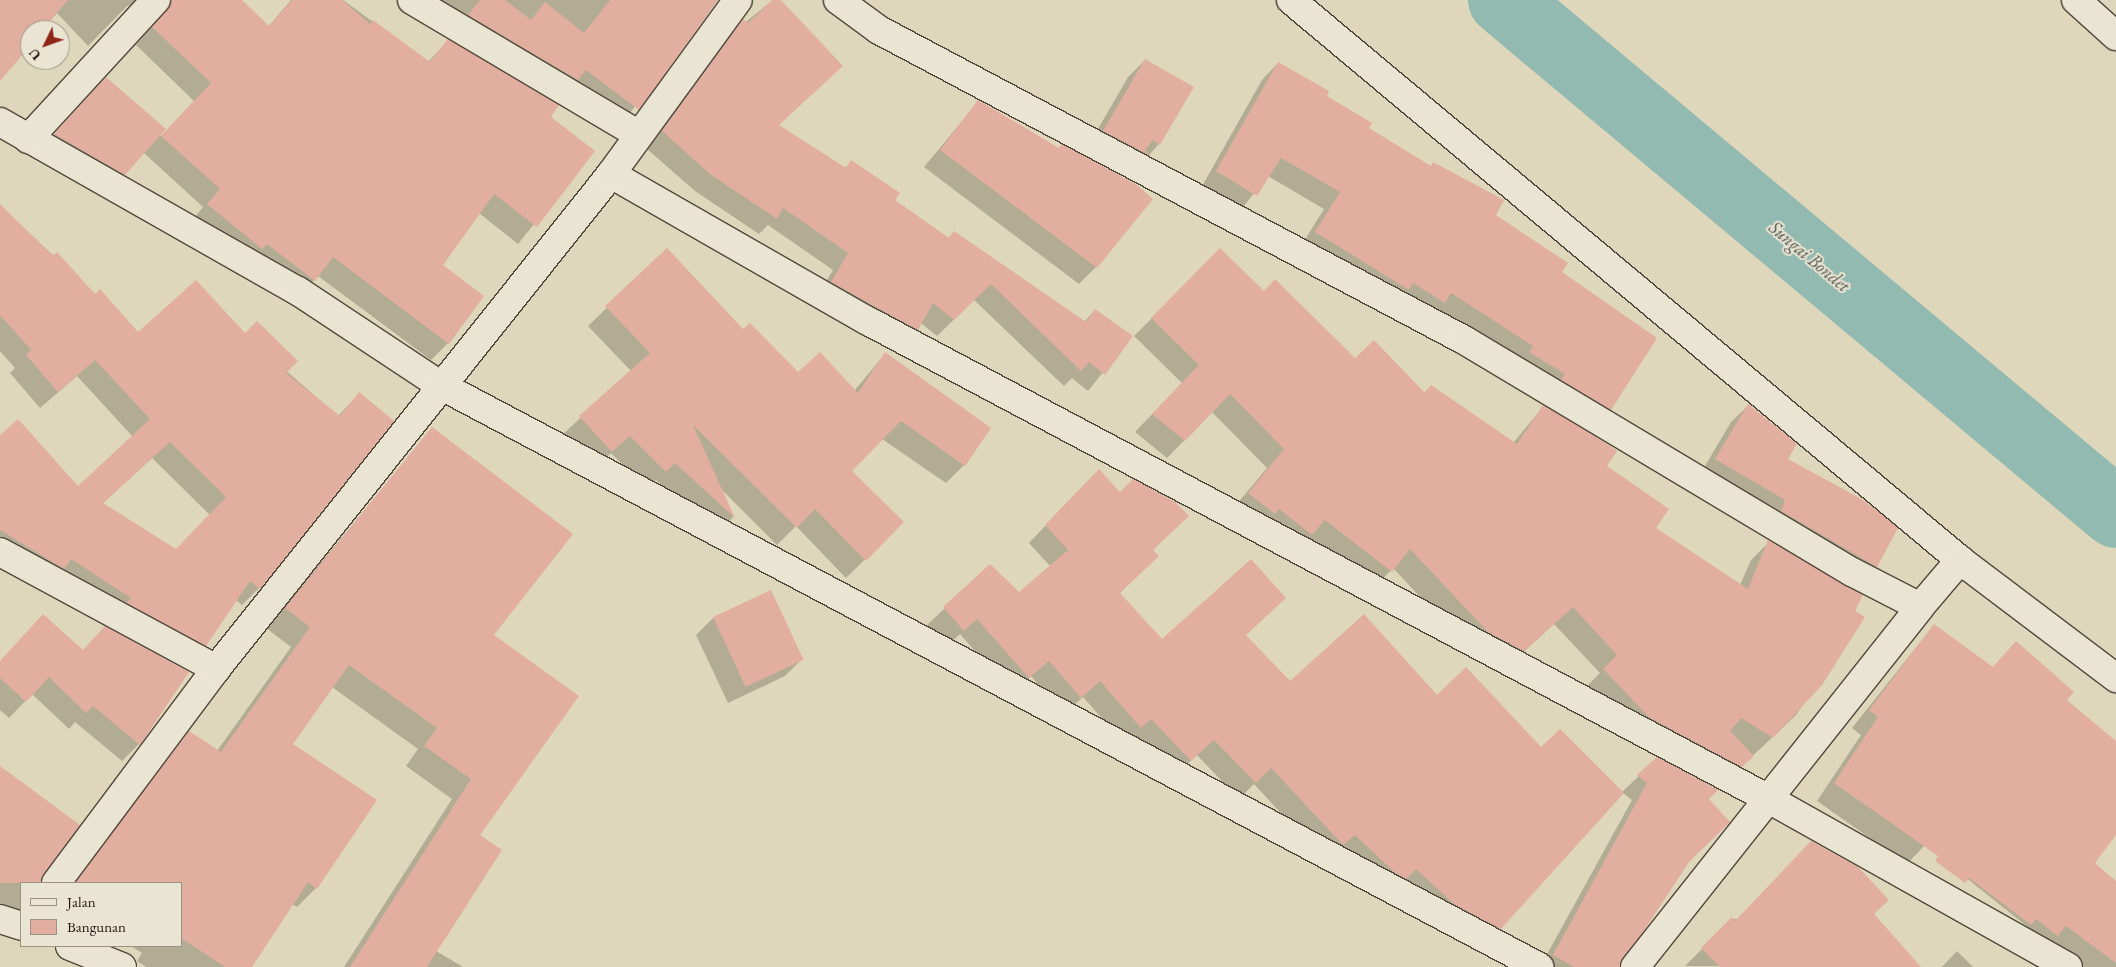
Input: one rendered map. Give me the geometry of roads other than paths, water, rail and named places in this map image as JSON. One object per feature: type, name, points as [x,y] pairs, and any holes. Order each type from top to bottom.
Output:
[{"type":"street","points":[[28,139],[156,0]]},
{"type":"street","points":[[412,0],[638,134]]},
{"type":"street","points":[[57,882],[216,669],[440,385],[611,174],[638,134],[738,0]]},
{"type":"street","points":[[838,0],[849,12],[888,35],[1464,340],[1852,572],[1920,607]]},
{"type":"street","points":[[1291,0],[1960,560],[2116,678]]},
{"type":"street","points":[[2076,0],[2116,36]]},
{"type":"street","points":[[0,122],[298,291],[440,385],[1540,967]]},
{"type":"street","points":[[611,174],[876,325],[1766,798],[2068,967]]},
{"type":"street","points":[[0,552],[216,669]]},
{"type":"street","points":[[1635,967],[1766,798],[1960,560]]},
{"type":"street","points":[[0,919],[20,926]]},
{"type":"street","points":[[72,947],[122,967]]},
{"type":"waterway","name":"Sungai Bondet","points":[[1503,0],[2116,513]]}]
